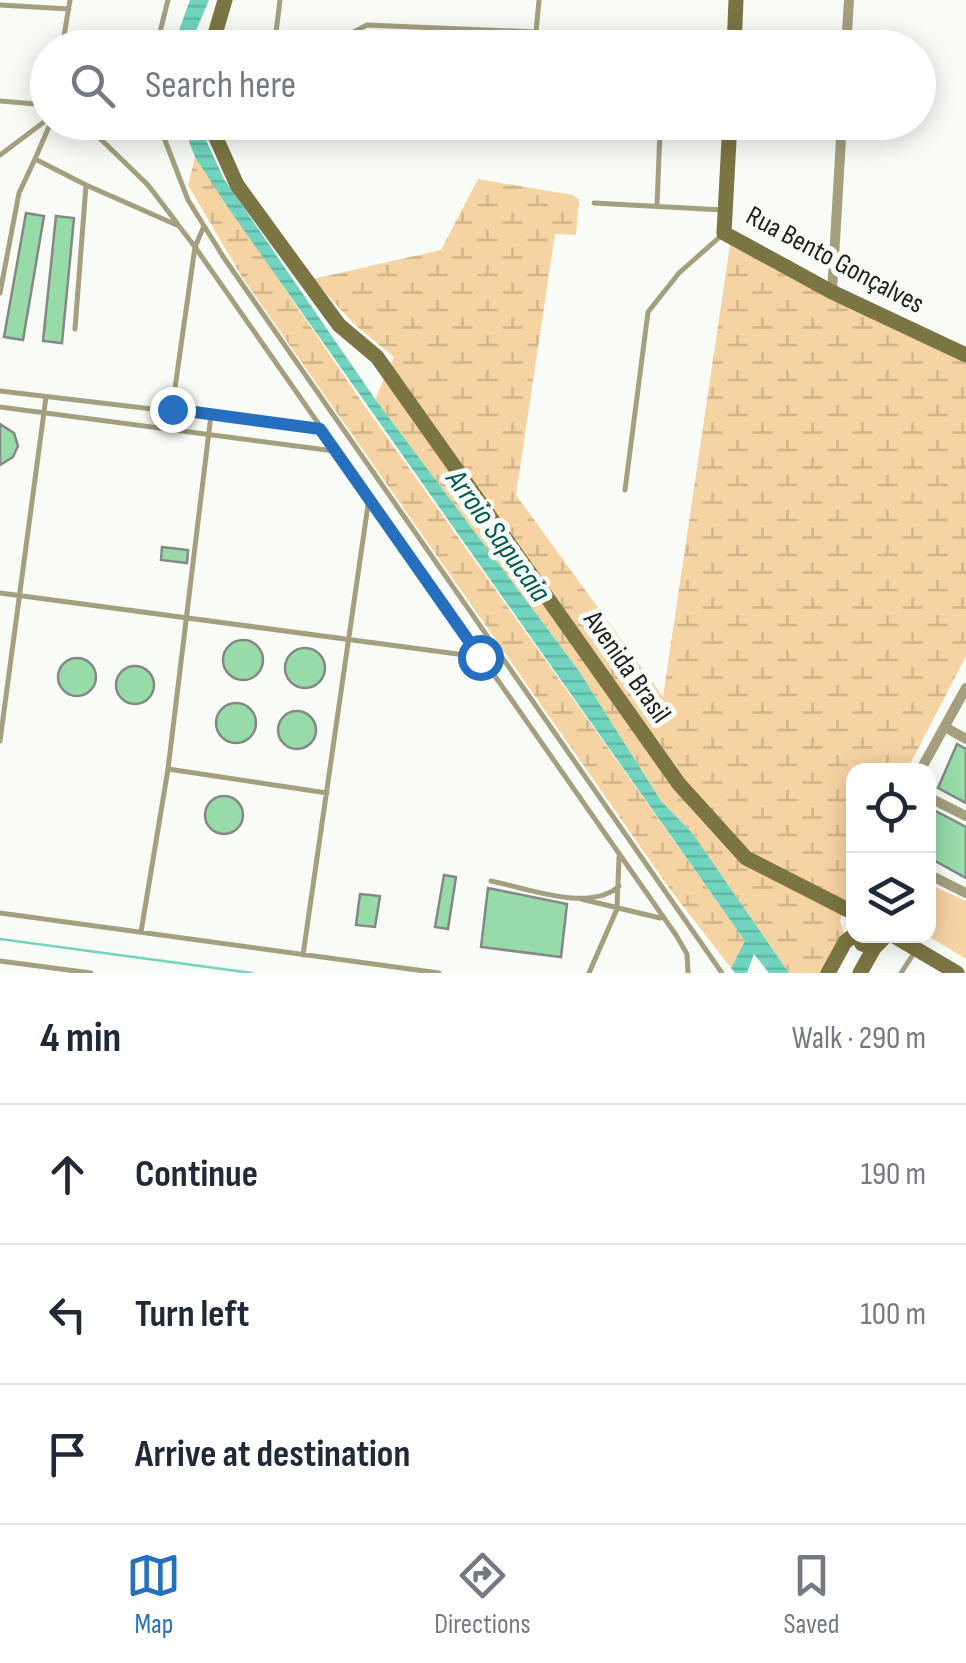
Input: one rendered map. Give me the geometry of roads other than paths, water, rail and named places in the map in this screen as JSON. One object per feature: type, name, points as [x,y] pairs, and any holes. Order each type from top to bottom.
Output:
[{"type":"main road","points":[[216,30],[224,0]]},
{"type":"main road","points":[[735,30],[736,0]]},
{"type":"main road","name":"Avenida Brasil","points":[[217,140],[237,184],[339,325],[378,357],[679,784],[746,858],[846,910]]},
{"type":"main road","name":"Rua Bento Gonçalves","points":[[729,140],[724,234],[832,292],[966,353]]},
{"type":"main road","points":[[828,973],[850,943]]},
{"type":"main road","points":[[860,973],[885,943]]},
{"type":"main road","points":[[893,943],[956,973]]},
{"type":"street","points":[[847,30],[849,0]]},
{"type":"street","points":[[832,292],[841,140]]},
{"type":"street","points":[[924,763],[966,688]]},
{"type":"street","points":[[944,727],[966,739]]},
{"type":"street","points":[[936,801],[966,816]]},
{"type":"street","points":[[936,878],[966,893]]},
{"type":"lane","points":[[65,30],[70,0]]},
{"type":"lane","points":[[160,30],[168,0]]},
{"type":"lane","points":[[276,30],[280,0]]},
{"type":"lane","points":[[536,30],[539,0]]},
{"type":"lane","points":[[0,5],[69,8]]},
{"type":"lane","points":[[357,30],[367,25],[488,30]]},
{"type":"lane","points":[[0,100],[30,103]]},
{"type":"lane","points":[[0,154],[30,134]]},
{"type":"lane","points":[[0,293],[19,193],[42,140]]},
{"type":"lane","points":[[102,140],[148,185],[195,247],[687,954],[688,973]]},
{"type":"lane","points":[[163,140],[204,226],[722,972]]},
{"type":"lane","points":[[656,206],[660,140]]},
{"type":"lane","points":[[36,159],[178,226]]},
{"type":"lane","points":[[75,329],[86,185]]},
{"type":"lane","points":[[594,203],[726,210]]},
{"type":"lane","points":[[172,409],[195,247],[204,226]]},
{"type":"lane","points":[[624,490],[648,312],[678,273],[724,234]]},
{"type":"lane","points":[[0,391],[320,429]]},
{"type":"lane","points":[[0,742],[46,396]]},
{"type":"lane","points":[[0,408],[336,451]]},
{"type":"lane","points":[[141,932],[168,769],[212,415]]},
{"type":"lane","points":[[303,955],[370,498]]},
{"type":"lane","points":[[0,593],[480,657]]},
{"type":"lane","points":[[168,769],[327,793]]},
{"type":"lane","points":[[589,973],[617,909],[619,856]]},
{"type":"lane","points":[[491,882],[660,918]]},
{"type":"lane","points":[[578,898],[602,898],[618,886]]},
{"type":"lane","points":[[0,913],[439,973]]},
{"type":"lane","points":[[901,973],[916,951]]},
{"type":"lane","points":[[0,961],[91,973]]},
{"type":"waterway","points":[[0,939],[252,973]]},
{"type":"water label","name":"Arroio Sapucaia","points":[[498,536]]}]
